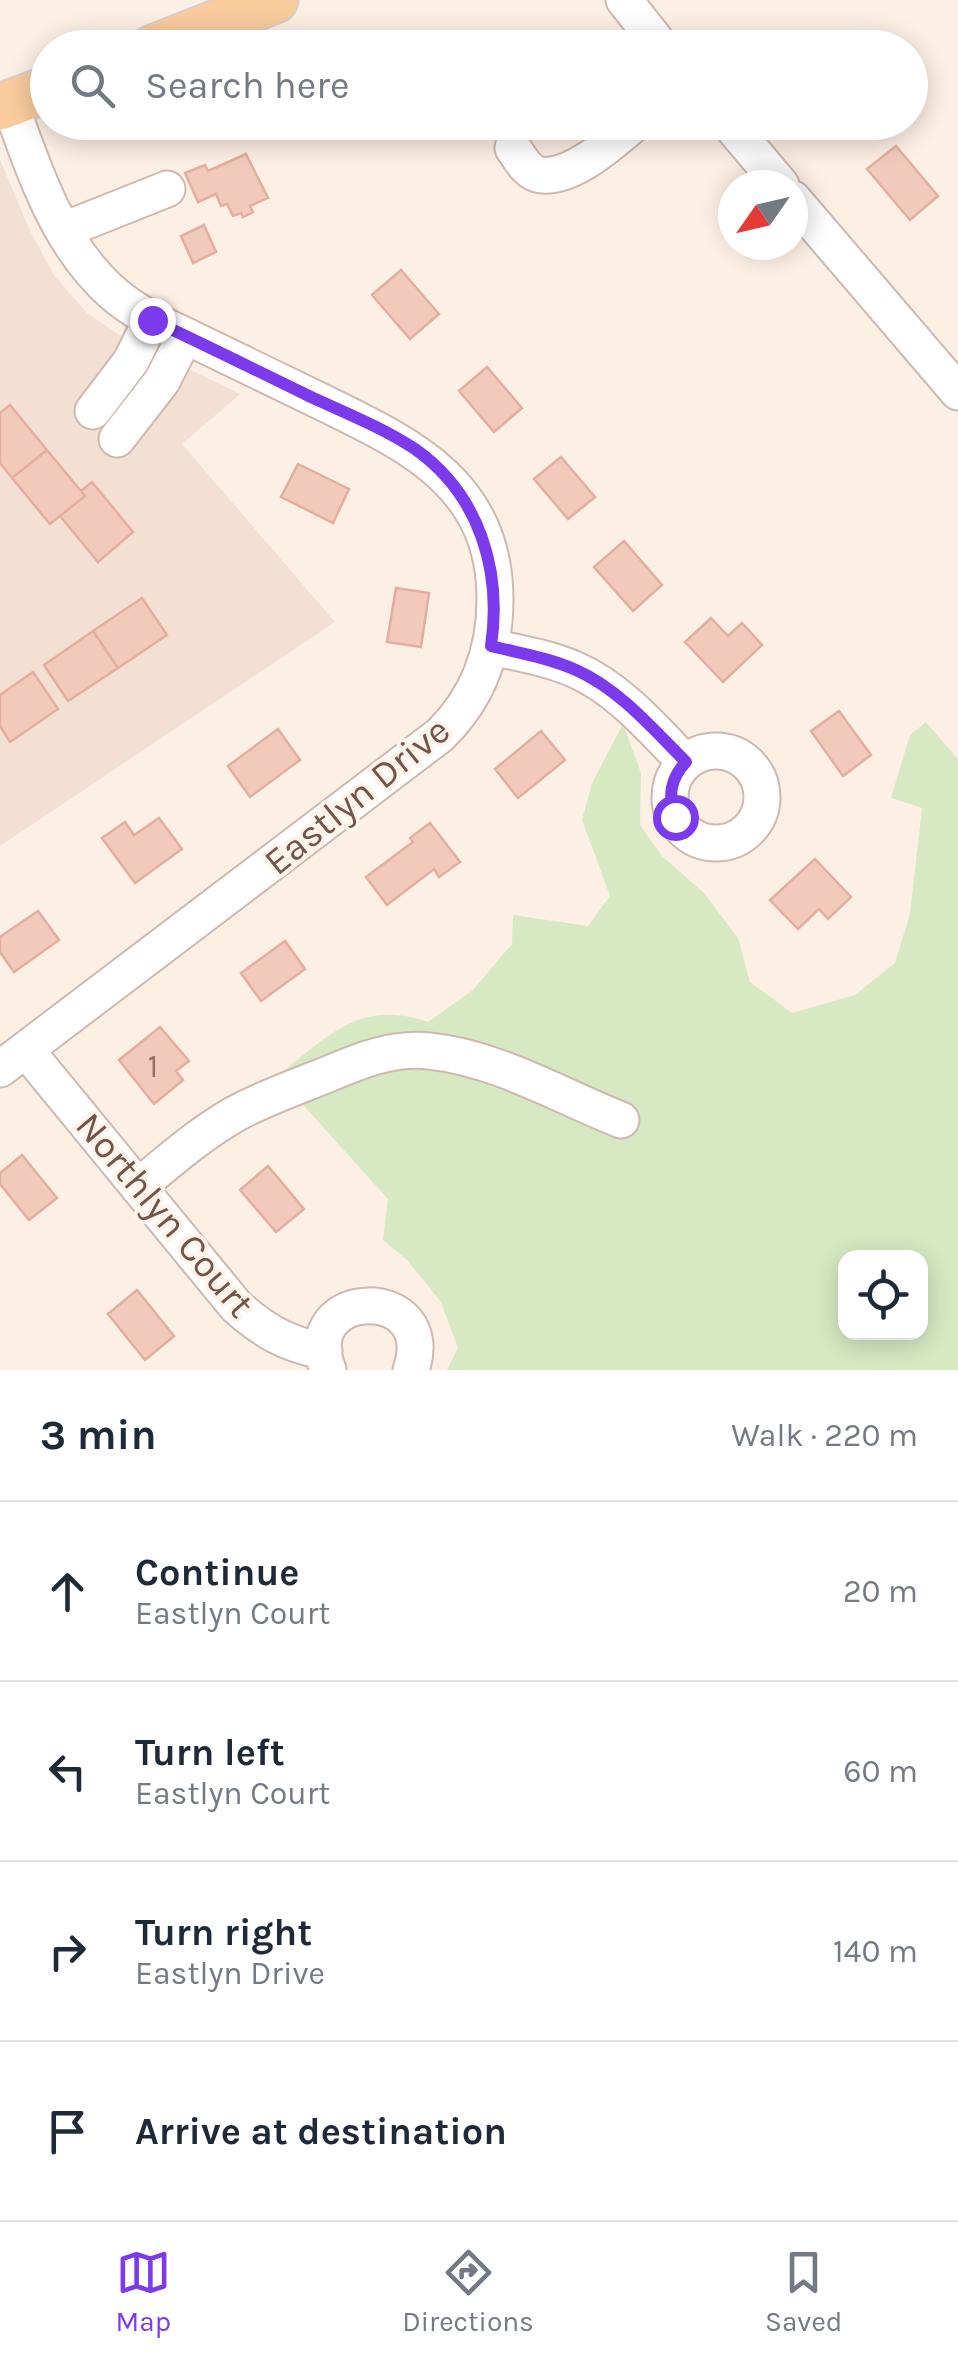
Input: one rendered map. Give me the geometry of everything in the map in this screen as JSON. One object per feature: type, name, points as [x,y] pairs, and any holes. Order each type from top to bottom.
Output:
[{"type":"main road","points":[[199,30],[275,0]]},
{"type":"street","points":[[624,0],[648,30]]},
{"type":"street","name":"Eastlyn Drive","points":[[13,1060],[424,749],[464,709],[481,676],[491,646],[495,590],[486,547],[467,505],[444,474],[411,447],[152,320],[114,294],[80,256],[64,230],[38,176],[19,100]]},
{"type":"street","points":[[514,148],[526,167],[539,175],[552,174],[585,162],[613,140]]},
{"type":"street","points":[[743,140],[768,170]]},
{"type":"street","points":[[64,230],[167,189]]},
{"type":"street","points":[[808,217],[958,392]]},
{"type":"street","points":[[93,411],[131,362],[152,320]]},
{"type":"street","points":[[117,439],[162,381],[184,336]]},
{"type":"street","points":[[491,646],[557,663],[591,678],[631,709],[686,762]]},
{"type":"street","points":[[138,1187],[191,1143],[236,1113],[363,1060],[393,1052],[430,1051],[469,1059],[621,1120]]},
{"type":"street","name":"Northlyn Court","points":[[13,1060],[138,1187],[218,1286],[250,1319],[326,1360],[328,1330],[342,1314],[364,1304],[379,1305],[399,1315],[411,1330],[416,1349],[412,1370]]},
{"type":"shaded area","points":[[0,160],[54,275],[87,313],[121,336],[240,394],[182,444],[335,622],[0,846]]},
{"type":"green space","points":[[926,722],[958,759],[958,1370],[447,1370],[458,1348],[441,1302],[408,1261],[383,1240],[388,1199],[277,1076],[329,1035],[363,1018],[404,1016],[428,1022],[473,990],[512,944],[513,915],[588,926],[610,896],[582,820],[592,783],[623,724],[641,773],[640,825],[662,856],[704,893],[738,938],[750,982],[792,1013],[855,995],[895,963],[910,914],[922,808],[891,798],[910,735]]},
{"type":"building","points":[[896,146],[938,196],[910,220],[867,169]]},
{"type":"building","points":[[246,154],[268,198],[250,206],[253,212],[243,217],[241,213],[233,216],[227,204],[221,206],[216,194],[198,202],[185,173],[205,165],[208,171]]},
{"type":"building","points":[[204,225],[216,252],[193,263],[181,236]]},
{"type":"building","points":[[401,270],[439,314],[410,339],[372,295]]},
{"type":"building","points":[[487,367],[522,408],[494,432],[459,391]]},
{"type":"building","points":[[10,405],[47,450],[12,478],[0,463],[0,413]]},
{"type":"building","points":[[47,450],[85,496],[50,524],[12,478]]},
{"type":"building","points":[[561,457],[595,497],[568,519],[534,479]]},
{"type":"building","points":[[298,464],[349,489],[333,523],[281,497]]},
{"type":"building","points":[[92,482],[133,532],[98,562],[60,516],[85,496],[81,491]]},
{"type":"building","points":[[624,541],[662,585],[633,611],[594,567]]},
{"type":"building","points":[[396,588],[429,593],[421,647],[387,642]]},
{"type":"building","points":[[142,598],[167,635],[118,668],[93,631]]},
{"type":"building","points":[[711,618],[728,636],[742,623],[762,645],[723,682],[685,642]]},
{"type":"building","points":[[93,631],[118,668],[68,701],[44,665]]},
{"type":"building","points":[[33,672],[58,709],[10,742],[0,726],[0,695]]},
{"type":"building","points":[[839,711],[871,755],[843,776],[811,731]]},
{"type":"building","points":[[278,729],[300,760],[250,797],[228,766]]},
{"type":"building","points":[[541,731],[565,760],[518,798],[495,769]]},
{"type":"building","points":[[159,818],[182,849],[135,883],[102,838],[125,822],[134,835]]},
{"type":"building","points":[[430,823],[460,862],[439,877],[434,869],[387,905],[366,877],[413,842],[410,838]]},
{"type":"building","points":[[815,859],[851,897],[828,919],[819,909],[798,929],[770,900]]},
{"type":"building","points":[[38,911],[59,940],[14,972],[0,952],[0,937]]},
{"type":"building","points":[[285,941],[305,969],[261,1001],[241,973]]},
{"type":"building","points":[[160,1027],[189,1061],[176,1071],[183,1080],[154,1104],[119,1060]]},
{"type":"building","points":[[22,1155],[57,1198],[29,1220],[0,1184],[0,1173]]},
{"type":"building","points":[[268,1166],[304,1209],[276,1232],[240,1190]]},
{"type":"building","points":[[137,1290],[174,1336],[145,1360],[108,1314]]},
{"type":"route","points":[[152,320],[390,435],[444,474],[478,525],[492,568],[495,610],[491,646],[576,670],[646,722],[686,762],[670,790],[675,817]]}]
